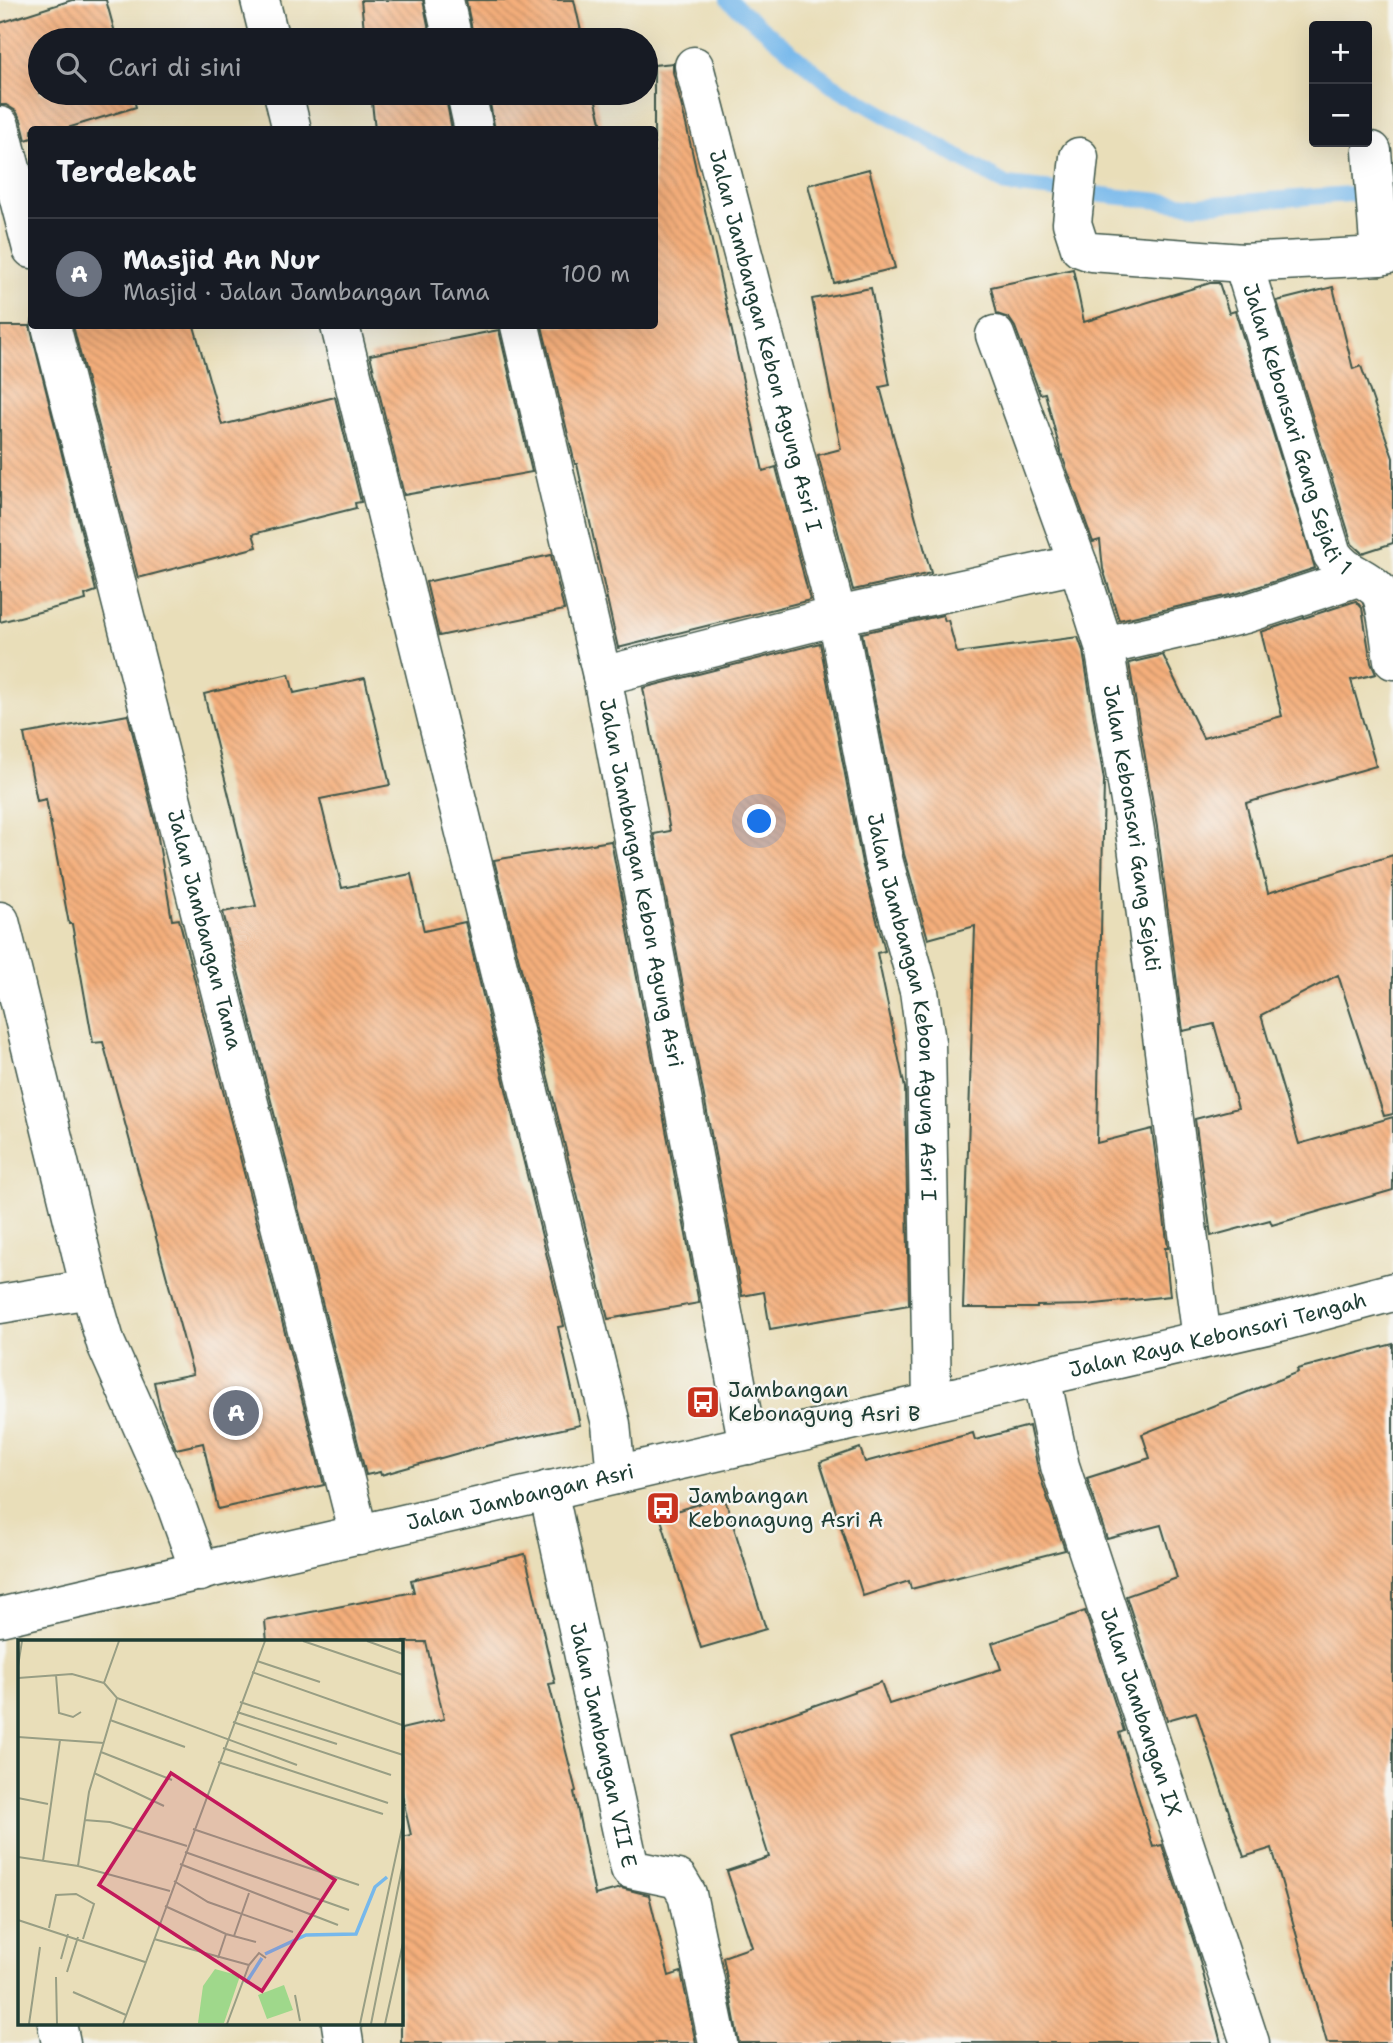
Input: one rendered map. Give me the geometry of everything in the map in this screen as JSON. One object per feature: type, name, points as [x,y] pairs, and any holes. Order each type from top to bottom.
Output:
[{"type":"street","points":[[260,0],[267,28]]},
{"type":"street","points":[[444,0],[450,28]]},
{"type":"street","name":"Jalan Jambangan Kebon Agung Asri I","points":[[694,66],[837,616],[883,859],[919,991],[926,1042],[932,1402]]},
{"type":"street","points":[[286,105],[291,126]]},
{"type":"street","points":[[469,105],[473,126]]},
{"type":"street","points":[[0,126],[28,234]]},
{"type":"street","points":[[1076,189],[1080,247],[1091,252],[1244,263],[1383,248],[1373,169]]},
{"type":"street","name":"Jalan Kebonsari Gang Sejati 1","points":[[1244,263],[1332,554],[1345,570],[1378,590],[1393,660]]},
{"type":"street","name":"Jalan Jambangan Tama","points":[[52,329],[359,1535]]},
{"type":"street","points":[[341,329],[611,1424],[616,1475]]},
{"type":"street","name":"Jalan Jambangan Kebon Agung Asri","points":[[521,329],[602,676],[748,1444]]},
{"type":"street","name":"Jalan Kebonsari Gang Sejati","points":[[995,335],[1078,564],[1104,646],[1135,831],[1202,1339]]},
{"type":"street","points":[[602,676],[837,616],[1078,564]]},
{"type":"street","points":[[1104,646],[1245,614],[1358,577]]},
{"type":"street","points":[[0,921],[90,1289],[106,1344],[171,1491],[200,1572]]},
{"type":"street","points":[[0,1304],[90,1289]]},
{"type":"street","name":"Jalan Raya Kebonsari Tengah","points":[[1041,1377],[1393,1292]]},
{"type":"street","name":"Jalan Jambangan Asri","points":[[0,1617],[1041,1377]]},
{"type":"street","name":"Jalan Jambangan IX","points":[[1041,1377],[1060,1466],[1250,2043]]},
{"type":"street","name":"Jalan Jambangan VII E","points":[[548,1490],[630,1869],[678,1879],[687,1894],[718,2043]]},
{"type":"street","points":[[58,2025],[61,2043]]},
{"type":"street","points":[[341,2025],[344,2043]]},
{"type":"building","points":[[72,0],[106,0],[114,28],[28,28],[28,105],[136,107],[74,126],[28,126],[26,140],[16,111],[6,105],[0,105],[0,23]]},
{"type":"building","points":[[361,0],[423,0],[429,28],[364,28]]},
{"type":"building","points":[[466,0],[574,0],[580,28],[472,28]]},
{"type":"building","points":[[673,63],[763,471],[776,467],[810,600],[618,648],[577,464],[543,329],[658,329],[658,126],[654,126],[654,105],[658,105],[658,65]]},
{"type":"building","points":[[372,105],[447,105],[451,126],[375,126]]},
{"type":"building","points":[[490,105],[597,105],[602,126],[494,126]]},
{"type":"building","points":[[869,169],[895,268],[834,283],[808,185]]},
{"type":"building","points":[[1073,269],[1084,322],[1210,283],[1219,283],[1229,313],[1235,311],[1315,568],[1239,593],[1119,620],[1103,569],[1100,540],[1093,542],[1060,450],[1045,393],[1040,394],[1015,327],[1009,318],[997,314],[991,287]]},
{"type":"building","points":[[1333,287],[1353,369],[1361,366],[1393,458],[1393,543],[1362,553],[1352,544],[1277,301]]},
{"type":"building","points":[[871,288],[890,385],[880,387],[931,573],[853,590],[818,455],[841,449],[812,299]]},
{"type":"building","points":[[0,326],[28,326],[96,591],[85,595],[86,600],[0,622]]},
{"type":"building","points":[[74,329],[195,329],[222,425],[335,397],[361,502],[355,503],[356,508],[253,534],[257,547],[138,578]]},
{"type":"building","points":[[499,330],[532,472],[404,495],[370,355]]},
{"type":"building","points":[[551,555],[564,610],[439,636],[426,582]]},
{"type":"building","points":[[1356,601],[1362,608],[1371,663],[1376,674],[1351,680],[1376,766],[1246,803],[1268,893],[1393,855],[1393,1114],[1384,1116],[1338,975],[1261,1015],[1299,1144],[1393,1117],[1393,1190],[1272,1225],[1270,1220],[1211,1236],[1195,1119],[1238,1108],[1214,1024],[1183,1031],[1157,827],[1129,663],[1163,655],[1203,738],[1282,716],[1261,632]]},
{"type":"building","points":[[943,615],[945,621],[948,620],[957,653],[1078,637],[1083,651],[1104,780],[1097,1143],[1152,1129],[1168,1248],[1165,1248],[1170,1296],[1037,1308],[963,1308],[975,926],[928,939],[904,854],[862,633]]},
{"type":"building","points":[[820,643],[862,863],[885,951],[877,953],[905,1088],[909,1305],[770,1329],[764,1292],[742,1296],[654,834],[670,831],[643,688]]},
{"type":"building","points":[[289,674],[294,693],[365,678],[390,785],[320,799],[342,888],[411,874],[424,931],[465,922],[564,1326],[558,1327],[580,1425],[473,1449],[381,1475],[380,1472],[366,1475],[223,912],[256,906],[204,694]]},
{"type":"building","points":[[128,715],[156,826],[172,920],[179,919],[324,1485],[218,1509],[203,1443],[176,1449],[161,1413],[154,1382],[193,1374],[103,1042],[93,1043],[46,799],[37,801],[24,734]]},
{"type":"building","points":[[611,841],[699,1303],[608,1319],[494,860]]},
{"type":"building","points":[[1393,1344],[1393,2043],[1327,2043],[1272,1848],[1244,1857],[1196,1712],[1167,1720],[1126,1596],[1177,1578],[1161,1525],[1107,1539],[1087,1478],[1150,1458],[1142,1434],[1298,1372],[1297,1369]]},
{"type":"building","points":[[1029,1426],[1039,1473],[1065,1550],[911,1589],[909,1581],[863,1596],[820,1462],[860,1448],[865,1462],[973,1433],[975,1440]]},
{"type":"building","points":[[724,1496],[766,1629],[701,1648],[660,1516]]},
{"type":"building","points":[[525,1554],[555,1683],[549,1684],[576,1791],[574,1792],[595,1895],[621,1888],[649,1895],[669,1976],[681,1972],[696,2043],[401,2043],[402,1837],[411,1835],[402,1795],[402,1729],[444,1719],[426,1642],[267,1640],[265,1621],[414,1592],[411,1580]]},
{"type":"building","points":[[1085,1611],[1124,1731],[1119,1733],[1153,1847],[1162,1845],[1198,1954],[1221,2043],[739,2043],[723,1957],[752,1947],[727,1871],[769,1857],[730,1735],[881,1682],[889,1704],[1001,1669],[992,1643]]},
{"type":"waterway","points":[[728,0],[829,83],[1007,185],[1198,205],[1377,192]]},
{"type":"place","name":"Jambangan Kebonagung Asri B","points":[[703,1402]]},
{"type":"place","name":"Masjid An Nur","points":[[236,1413]]},
{"type":"place","name":"Jambangan Kebonagung Asri A","points":[[663,1508]]}]
